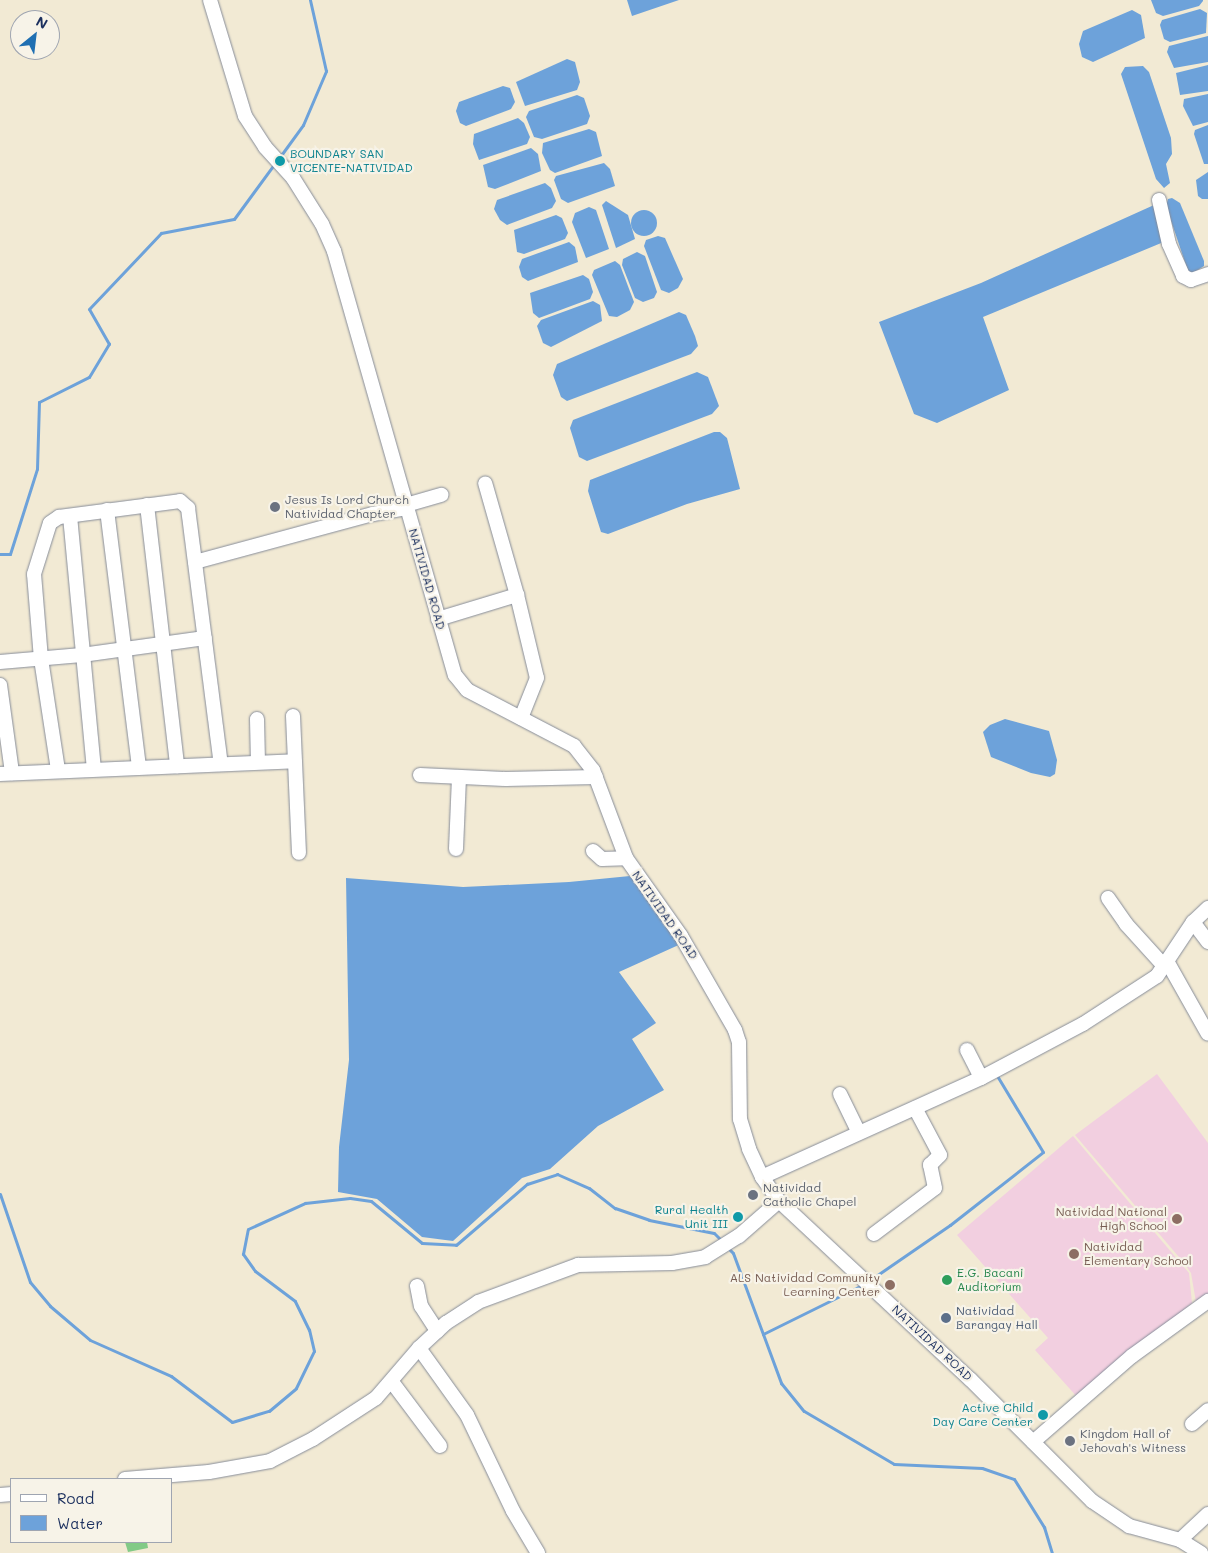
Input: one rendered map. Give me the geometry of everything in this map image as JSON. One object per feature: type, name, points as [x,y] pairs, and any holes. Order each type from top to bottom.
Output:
[{"type":"street","name":"NATIVIDAD ROAD","points":[[210,0],[244,116],[322,224],[334,251],[438,619],[460,683],[482,698],[574,746],[596,777],[615,836],[626,858],[682,936],[735,1030],[739,1042],[740,1119],[749,1149],[762,1177],[780,1201],[874,1288],[1092,1501],[1129,1526],[1180,1540],[1201,1553]]},
{"type":"street","points":[[1159,200],[1169,244],[1183,276],[1191,280],[1208,274]]},
{"type":"street","points":[[486,483],[517,595],[537,678],[521,718]]},
{"type":"street","points":[[195,562],[373,514],[406,507],[442,495]]},
{"type":"street","points":[[58,770],[42,659],[34,574],[50,523],[59,516],[180,502],[187,504],[222,764]]},
{"type":"street","points":[[146,505],[177,766]]},
{"type":"street","points":[[106,510],[139,767]]},
{"type":"street","points":[[70,516],[94,769]]},
{"type":"street","points":[[438,619],[517,595]]},
{"type":"street","points":[[0,662],[82,655],[205,638]]},
{"type":"street","points":[[0,686],[6,774],[58,770],[295,761]]},
{"type":"street","points":[[293,716],[299,853]]},
{"type":"street","points":[[257,719],[258,762]]},
{"type":"street","points":[[420,775],[459,777],[596,777]]},
{"type":"street","points":[[456,849],[459,777]]},
{"type":"street","points":[[593,852],[602,859],[626,858]]},
{"type":"street","points":[[1108,898],[1126,924],[1166,965],[1208,1034]]},
{"type":"street","points":[[762,1177],[981,1078],[1083,1024],[1147,984],[1166,965],[1193,922],[1208,908]]},
{"type":"street","points":[[1193,922],[1208,942]]},
{"type":"street","points":[[967,1050],[981,1078]]},
{"type":"street","points":[[840,1094],[859,1133]]},
{"type":"street","points":[[874,1234],[935,1188],[930,1165],[940,1155],[915,1108]]},
{"type":"street","points":[[137,1478],[209,1472],[270,1461],[306,1444],[360,1409],[392,1382],[419,1348],[437,1331],[478,1302],[567,1268],[602,1263],[682,1263],[715,1252],[739,1236],[780,1201]]},
{"type":"street","points":[[417,1286],[425,1314],[437,1331]]},
{"type":"street","points":[[1033,1442],[1132,1356],[1206,1307]]},
{"type":"street","points":[[419,1348],[467,1415],[513,1511],[538,1553]]},
{"type":"street","points":[[392,1382],[440,1446]]},
{"type":"street","points":[[1192,1424],[1208,1410]]},
{"type":"street","points":[[1180,1540],[1208,1514]]},
{"type":"shaded area","name":"Natividad National High School","points":[[1157,1074],[1208,1143],[1208,1300],[1197,1308],[1191,1273],[1184,1263],[1075,1135]]},
{"type":"shaded area","name":"Natividad Elementary School","points":[[1073,1136],[1189,1273],[1192,1303],[1078,1398],[1035,1350],[1048,1338],[957,1235]]},
{"type":"green space","points":[[125,1543],[147,1543],[148,1548],[128,1552]]},
{"type":"water","points":[[627,0],[679,0],[632,16]]},
{"type":"water","points":[[1151,0],[1203,1],[1199,6],[1163,16],[1156,13]]},
{"type":"water","points":[[1200,9],[1207,13],[1206,33],[1170,42],[1164,39],[1160,25],[1162,20]]},
{"type":"water","points":[[1132,10],[1141,15],[1145,38],[1093,62],[1082,57],[1079,44],[1083,31]]},
{"type":"water","points":[[1208,36],[1208,62],[1174,68],[1167,52],[1169,46]]},
{"type":"water","points":[[567,59],[575,62],[580,82],[577,90],[525,106],[516,82]]},
{"type":"water","points":[[1208,65],[1208,91],[1180,95],[1176,73]]},
{"type":"water","points":[[1143,66],[1149,72],[1171,138],[1172,154],[1166,164],[1170,183],[1164,188],[1156,179],[1121,74],[1125,67]]},
{"type":"water","points":[[503,86],[510,88],[515,102],[511,109],[466,126],[460,123],[456,111],[459,102]]},
{"type":"water","points":[[1208,94],[1208,122],[1193,126],[1183,106],[1184,99]]},
{"type":"water","points":[[577,95],[584,98],[590,116],[587,124],[542,139],[534,137],[526,117],[529,111]]},
{"type":"water","points":[[518,118],[524,123],[530,137],[527,144],[479,160],[473,144],[474,134]]},
{"type":"water","points":[[1208,125],[1208,164],[1204,164],[1194,134],[1195,130]]},
{"type":"water","points":[[589,129],[596,132],[602,156],[555,173],[550,170],[542,153],[543,143]]},
{"type":"water","points":[[531,148],[538,154],[541,171],[495,189],[488,187],[483,165]]},
{"type":"water","points":[[604,163],[610,169],[615,186],[568,203],[561,199],[554,180],[556,176]]},
{"type":"water","points":[[1208,172],[1208,199],[1202,199],[1198,196],[1196,180]]},
{"type":"water","points":[[545,183],[551,188],[556,201],[552,208],[507,225],[500,220],[494,209],[497,200]]},
{"type":"water","points":[[1172,198],[1180,203],[1204,261],[1204,266],[1193,273],[1188,271],[1166,206],[1168,199]]},
{"type":"water","points":[[606,201],[628,215],[635,239],[616,248],[602,205]]},
{"type":"water","points":[[1154,205],[1166,241],[983,317],[1009,390],[937,423],[914,414],[879,322],[981,283]]},
{"type":"water","points":[[589,207],[596,210],[609,249],[586,258],[572,222],[575,213]]},
{"type":"water","points":[[644,210],[653,214],[657,223],[653,232],[644,236],[635,232],[631,223],[635,214]]},
{"type":"water","points":[[556,215],[562,218],[568,233],[565,239],[524,254],[517,252],[514,230]]},
{"type":"water","points":[[658,236],[665,238],[683,279],[678,288],[669,293],[661,290],[644,246],[646,240]]},
{"type":"water","points":[[569,242],[575,247],[578,262],[528,281],[522,277],[519,267],[522,259]]},
{"type":"water","points":[[637,252],[645,256],[657,292],[654,298],[643,302],[635,298],[622,265],[623,259]]},
{"type":"water","points":[[615,261],[620,265],[634,302],[630,310],[617,317],[609,316],[592,275],[594,270]]},
{"type":"water","points":[[583,275],[589,279],[593,292],[590,299],[539,318],[533,313],[530,293]]},
{"type":"water","points":[[593,301],[600,305],[602,321],[551,347],[543,343],[537,326],[541,320]]},
{"type":"water","points":[[679,312],[686,315],[698,346],[691,354],[567,401],[561,397],[553,375],[557,364]]},
{"type":"water","points":[[697,372],[708,377],[719,406],[712,414],[587,461],[579,457],[570,428],[573,420]]},
{"type":"water","points":[[714,432],[720,432],[727,438],[740,489],[687,504],[608,534],[601,532],[588,491],[590,480]]},
{"type":"water","points":[[1005,719],[1049,731],[1057,760],[1055,774],[1050,777],[1031,773],[991,757],[983,732],[990,725]]},
{"type":"water","points":[[630,876],[683,943],[619,972],[656,1023],[632,1039],[664,1090],[598,1126],[550,1169],[522,1178],[453,1241],[422,1237],[377,1199],[338,1192],[339,1147],[349,1060],[346,878],[463,887],[569,882]]},
{"type":"waterway","points":[[279,158],[303,125],[326,71],[310,0]]},
{"type":"waterway","points":[[0,554],[10,554],[37,469],[39,402],[89,377],[109,344],[89,309],[161,233],[234,219],[275,163]]},
{"type":"waterway","points":[[870,1280],[950,1225],[1043,1152],[996,1074]]},
{"type":"waterway","points":[[0,1194],[30,1282],[50,1306],[90,1340],[171,1376],[232,1422],[269,1411],[296,1388],[314,1351],[309,1330],[295,1301],[255,1271],[243,1254],[248,1229],[305,1203],[350,1198],[371,1201],[422,1243],[456,1245],[527,1184],[557,1174],[589,1188],[615,1208],[649,1220],[714,1233],[723,1242]]},
{"type":"waterway","points":[[727,1247],[733,1253],[781,1383],[804,1411],[894,1464],[982,1468],[1014,1479],[1044,1527],[1052,1553]]},
{"type":"waterway","points":[[763,1334],[862,1285]]},
{"type":"place","name":"BOUNDARY SAN VICENTE-NATIVIDAD","points":[[280,161]]},
{"type":"place","name":"Jesus Is Lord Church Natividad Chapter","points":[[275,507]]},
{"type":"place","name":"Natividad Catholic Chapel","points":[[753,1195]]},
{"type":"place","name":"Rural Health Unit III","points":[[738,1217]]},
{"type":"place","name":"Natividad National High School","points":[[1177,1219]]},
{"type":"place","name":"Natividad Elementary School","points":[[1074,1254]]},
{"type":"place","name":"E.G. Bacani Auditorium","points":[[947,1280]]},
{"type":"place","name":"ALS Natividad Community Learning Center","points":[[890,1285]]},
{"type":"place","name":"Natividad Barangay Hall","points":[[946,1318]]},
{"type":"place","name":"Active Child Day Care Center","points":[[1043,1415]]},
{"type":"place","name":"Kingdom Hall of Jehovah's Witness","points":[[1070,1441]]}]
